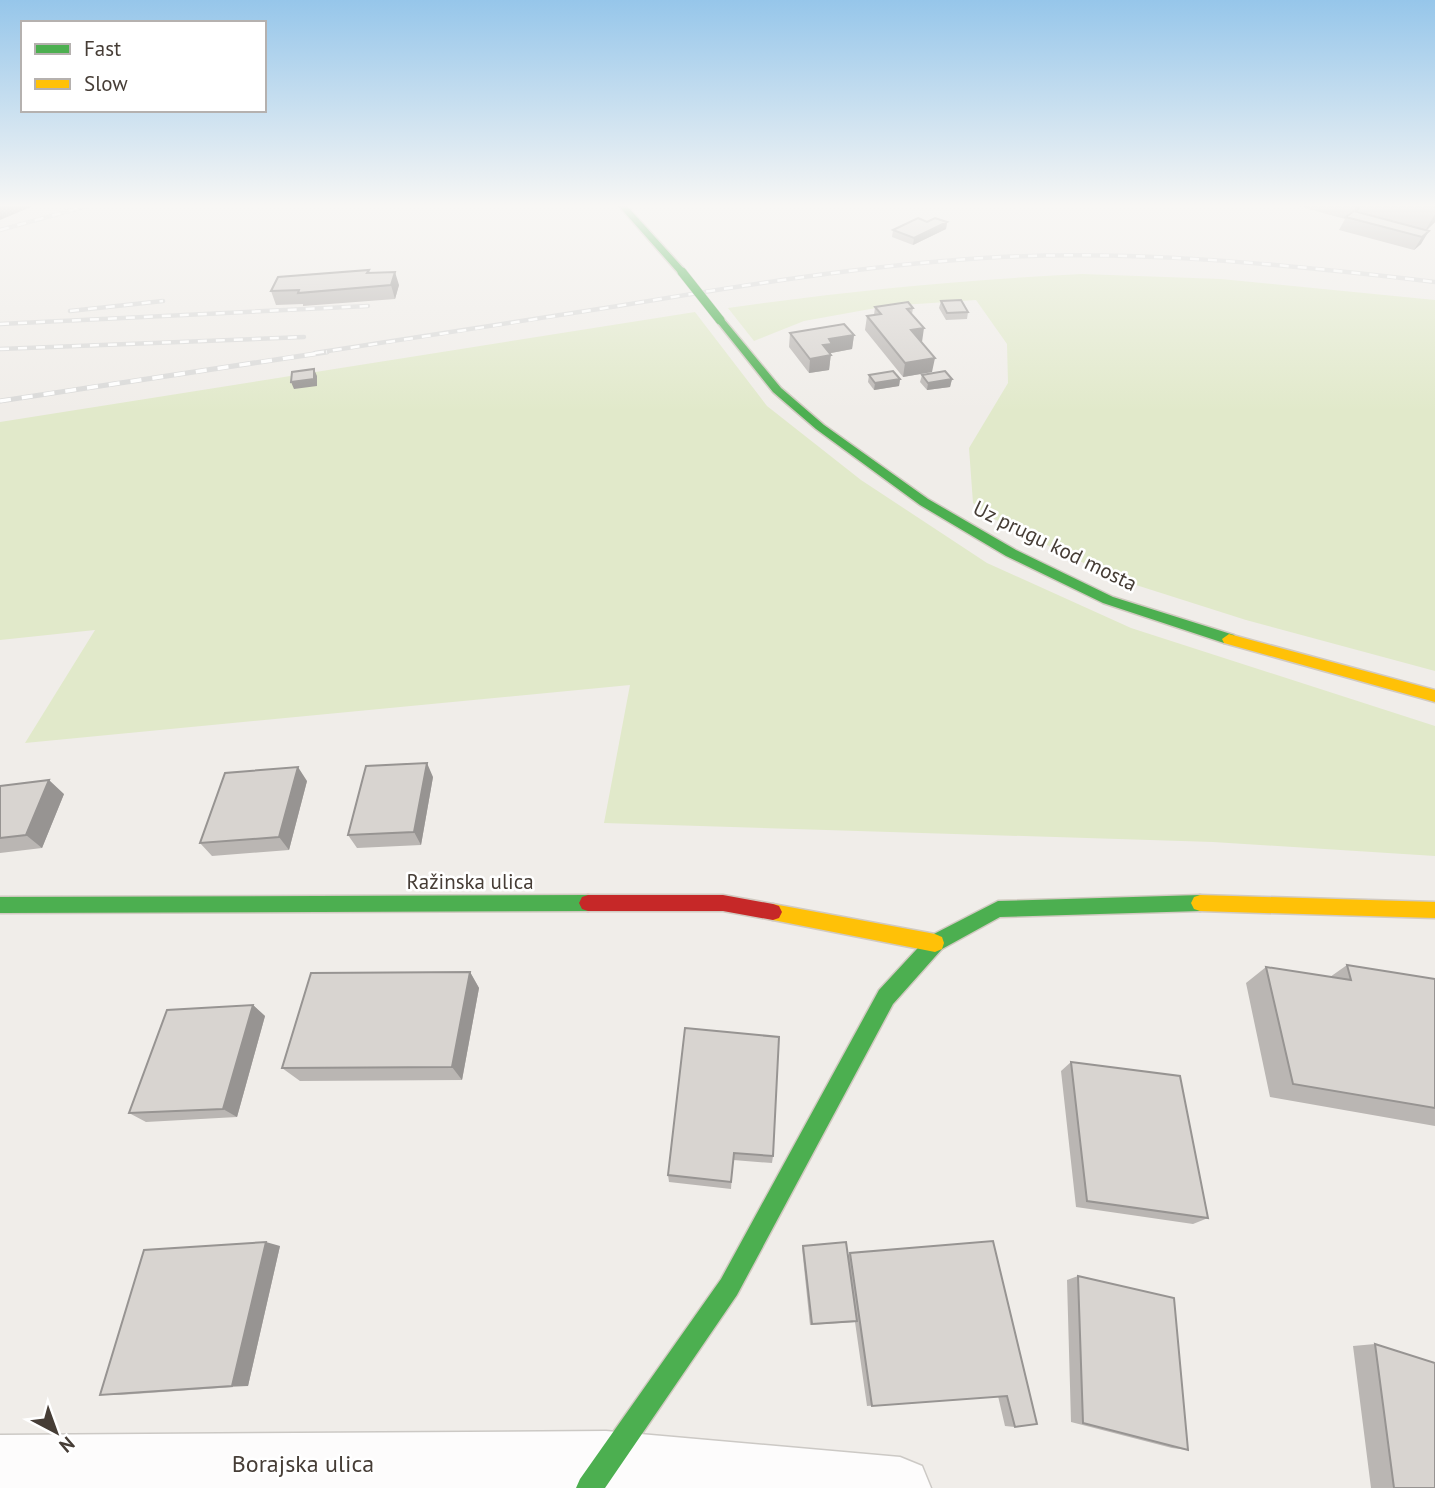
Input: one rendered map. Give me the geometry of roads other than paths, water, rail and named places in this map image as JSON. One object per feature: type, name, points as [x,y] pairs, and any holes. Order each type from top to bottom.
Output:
[{"type":"street","name":"Uz prugu kod mosta","points":[[683,273],[777,390],[820,427],[924,502],[1011,553],[1108,600],[1272,653],[1435,696]]},
{"type":"street","points":[[597,1475],[729,1287],[886,997],[936,943],[999,909],[1217,902],[1435,910]]},
{"type":"street","name":"Ražinska ulica","points":[[0,905],[723,903],[936,943]]},
{"type":"street","name":"Borajska ulica","points":[[0,1466],[597,1475],[900,1488]]},
{"type":"railway","points":[[315,353],[835,273]]},
{"type":"railway","points":[[1361,273],[1435,282]]},
{"type":"railway","points":[[70,311],[163,301]]},
{"type":"railway","points":[[0,324],[368,306]]},
{"type":"railway","points":[[0,349],[304,337]]},
{"type":"railway","points":[[0,401],[327,352]]}]
